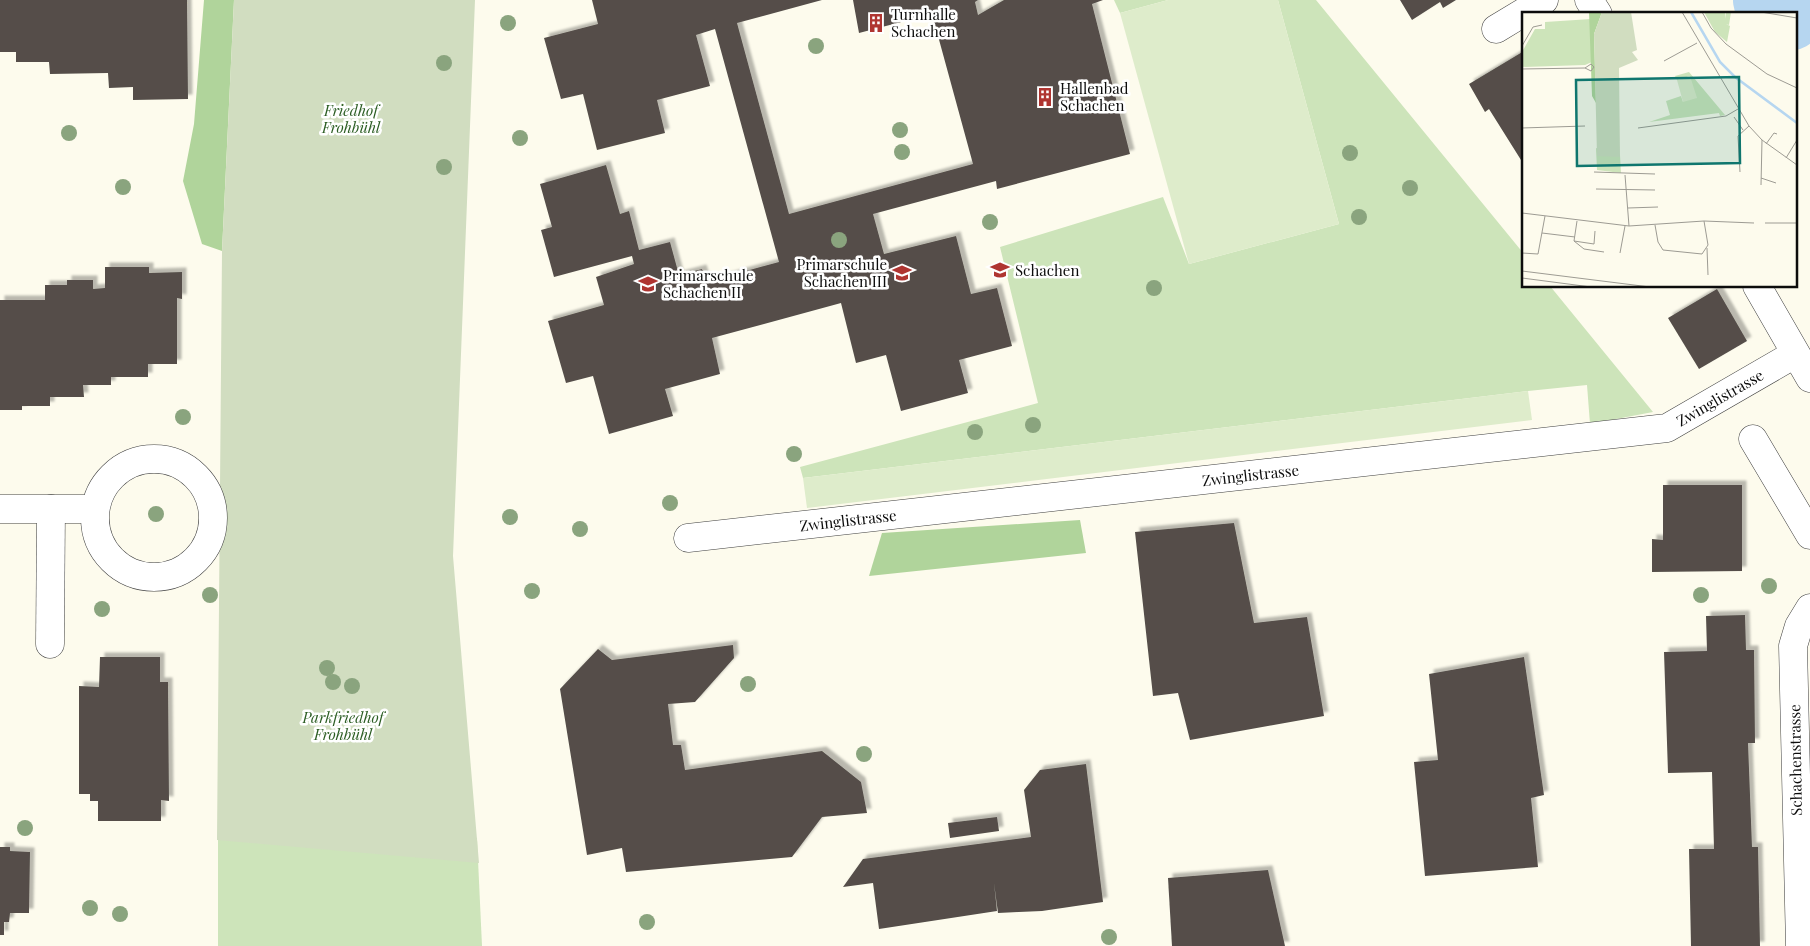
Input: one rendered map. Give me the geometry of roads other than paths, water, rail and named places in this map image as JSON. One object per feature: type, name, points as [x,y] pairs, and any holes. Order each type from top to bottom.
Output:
[{"type":"street","points":[[1524,12],[1544,0]]},
{"type":"street","points":[[1589,0],[1597,12]]},
{"type":"street","points":[[1496,29],[1522,13]]},
{"type":"street","points":[[1758,288],[1810,378]]},
{"type":"street","name":"Zwinglistrasse","points":[[688,538],[1666,428],[1795,354]]},
{"type":"street","points":[[1753,439],[1810,535]]},
{"type":"street","points":[[151,458],[170,461],[189,469],[203,483],[214,510],[210,540],[200,557],[185,569],[167,576],[148,577],[129,572],[113,561],[102,546],[95,528],[95,509],[102,489],[114,474],[131,463],[151,458]]},
{"type":"street","points":[[0,509],[95,509]]},
{"type":"street","points":[[50,644],[51,509]]},
{"type":"street","name":"Schachenstrasse","points":[[1800,946],[1804,846],[1793,646],[1799,626],[1810,608]]},
{"type":"waterway","points":[[1770,0],[1785,12]]},
{"type":"place","name":"Turnhalle Schachen","points":[[876,23]]},
{"type":"place","name":"Hallenbad Schachen","points":[[1045,97]]},
{"type":"place","name":"Schachen","points":[[1000,270]]},
{"type":"place","name":"Primarschule Schachen III","points":[[902,273]]},
{"type":"place","name":"Primarschule Schachen II","points":[[648,284]]},
{"type":"park label","name":"Friedhof Frohbühl","points":[[351,118]]},
{"type":"park label","name":"Parkfriedhof Frohbühl","points":[[343,726]]}]
